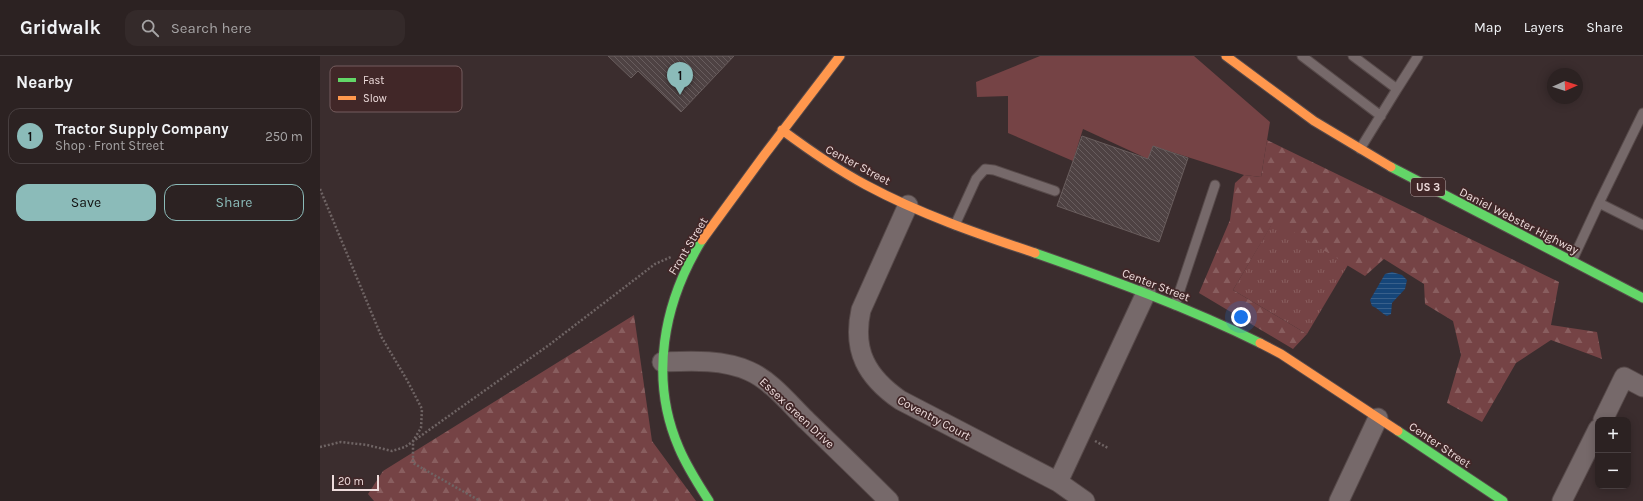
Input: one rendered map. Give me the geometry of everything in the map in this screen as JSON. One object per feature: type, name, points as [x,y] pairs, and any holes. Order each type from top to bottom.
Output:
[{"type":"street","name":"Front Street","points":[[709,501],[695,482],[684,461],[669,424],[663,395],[662,362],[665,330],[671,304],[683,274],[699,246],[782,130],[840,56]]},
{"type":"street","name":"Daniel Webster Highway","points":[[1226,56],[1314,121],[1360,149],[1400,172],[1643,298]]},
{"type":"street","name":"Center Street","points":[[782,130],[821,160],[908,205],[955,225],[1146,293],[1249,337],[1281,354],[1503,501]]},
{"type":"street","name":"Coventry Court","points":[[908,205],[861,310],[858,323],[858,339],[862,356],[868,369],[888,392],[910,406],[1058,482],[1086,501]]},
{"type":"street","points":[[1058,482],[1146,293]]},
{"type":"street","name":"Essex Green Drive","points":[[662,362],[714,362],[732,365],[750,371],[766,382],[785,399],[889,501]]},
{"type":"street","points":[[1604,417],[1624,377],[1643,387]]},
{"type":"street","points":[[1340,501],[1378,418]]},
{"type":"street","points":[[1562,501],[1595,435]]},
{"type":"lane","points":[[1302,56],[1381,116]]},
{"type":"lane","points":[[1353,56],[1397,89]]},
{"type":"lane","points":[[1360,149],[1418,56]]},
{"type":"lane","points":[[1571,262],[1643,113]]},
{"type":"lane","points":[[955,225],[976,179],[985,169],[994,170],[1055,191]]},
{"type":"lane","points":[[1175,305],[1216,185]]},
{"type":"lane","points":[[1599,203],[1643,225]]},
{"type":"path","points":[[320,188],[382,338],[422,409],[421,428],[413,441],[413,462],[480,501]]},
{"type":"path","points":[[320,446],[341,442],[355,442],[392,451],[405,447],[549,345],[655,264],[699,246]]},
{"type":"path","points":[[1093,439],[1108,448]]},
{"type":"green space","points":[[1040,56],[1194,56],[1270,122],[1261,177],[1244,175],[1153,146],[1148,159],[1083,129],[1073,161],[1008,133],[1008,96],[977,97],[976,82]]},
{"type":"green space","points":[[1267,140],[1559,282],[1551,325],[1597,332],[1602,359],[1551,340],[1516,363],[1482,422],[1447,403],[1461,355],[1453,321],[1425,304],[1424,284],[1384,259],[1365,276],[1274,221],[1233,290],[1307,334],[1293,349],[1199,293],[1230,220],[1235,183],[1244,175],[1261,177]]},
{"type":"green space","points":[[1274,220],[1348,265],[1307,334],[1233,290]]},
{"type":"green space","points":[[634,315],[652,441],[696,501],[374,501],[368,494],[383,471]]},
{"type":"water","points":[[1392,272],[1402,275],[1407,280],[1405,289],[1392,303],[1391,314],[1387,316],[1372,306],[1370,300],[1385,274]]},
{"type":"building","points":[[608,56],[734,56],[681,112],[638,71],[631,78]]},
{"type":"building","points":[[1082,136],[1148,159],[1153,146],[1188,158],[1159,242],[1057,206]]},
{"type":"traffic: fast","points":[[1391,167],[1643,298]]},
{"type":"traffic: fast","points":[[702,240],[678,289],[670,315],[665,342],[663,368],[664,395],[670,422],[679,448],[709,501]]},
{"type":"traffic: fast","points":[[1035,253],[1177,306],[1260,343]]},
{"type":"traffic: fast","points":[[1398,431],[1503,501]]},
{"type":"traffic: slow","points":[[702,240],[765,154],[840,56]]},
{"type":"traffic: slow","points":[[1226,56],[1314,121],[1391,167]]},
{"type":"traffic: slow","points":[[782,130],[833,166],[886,195],[949,223],[1035,253]]},
{"type":"traffic: slow","points":[[1260,343],[1281,354],[1398,431]]},
{"type":"place","name":"Tractor Supply Company","points":[[680,95]]}]
